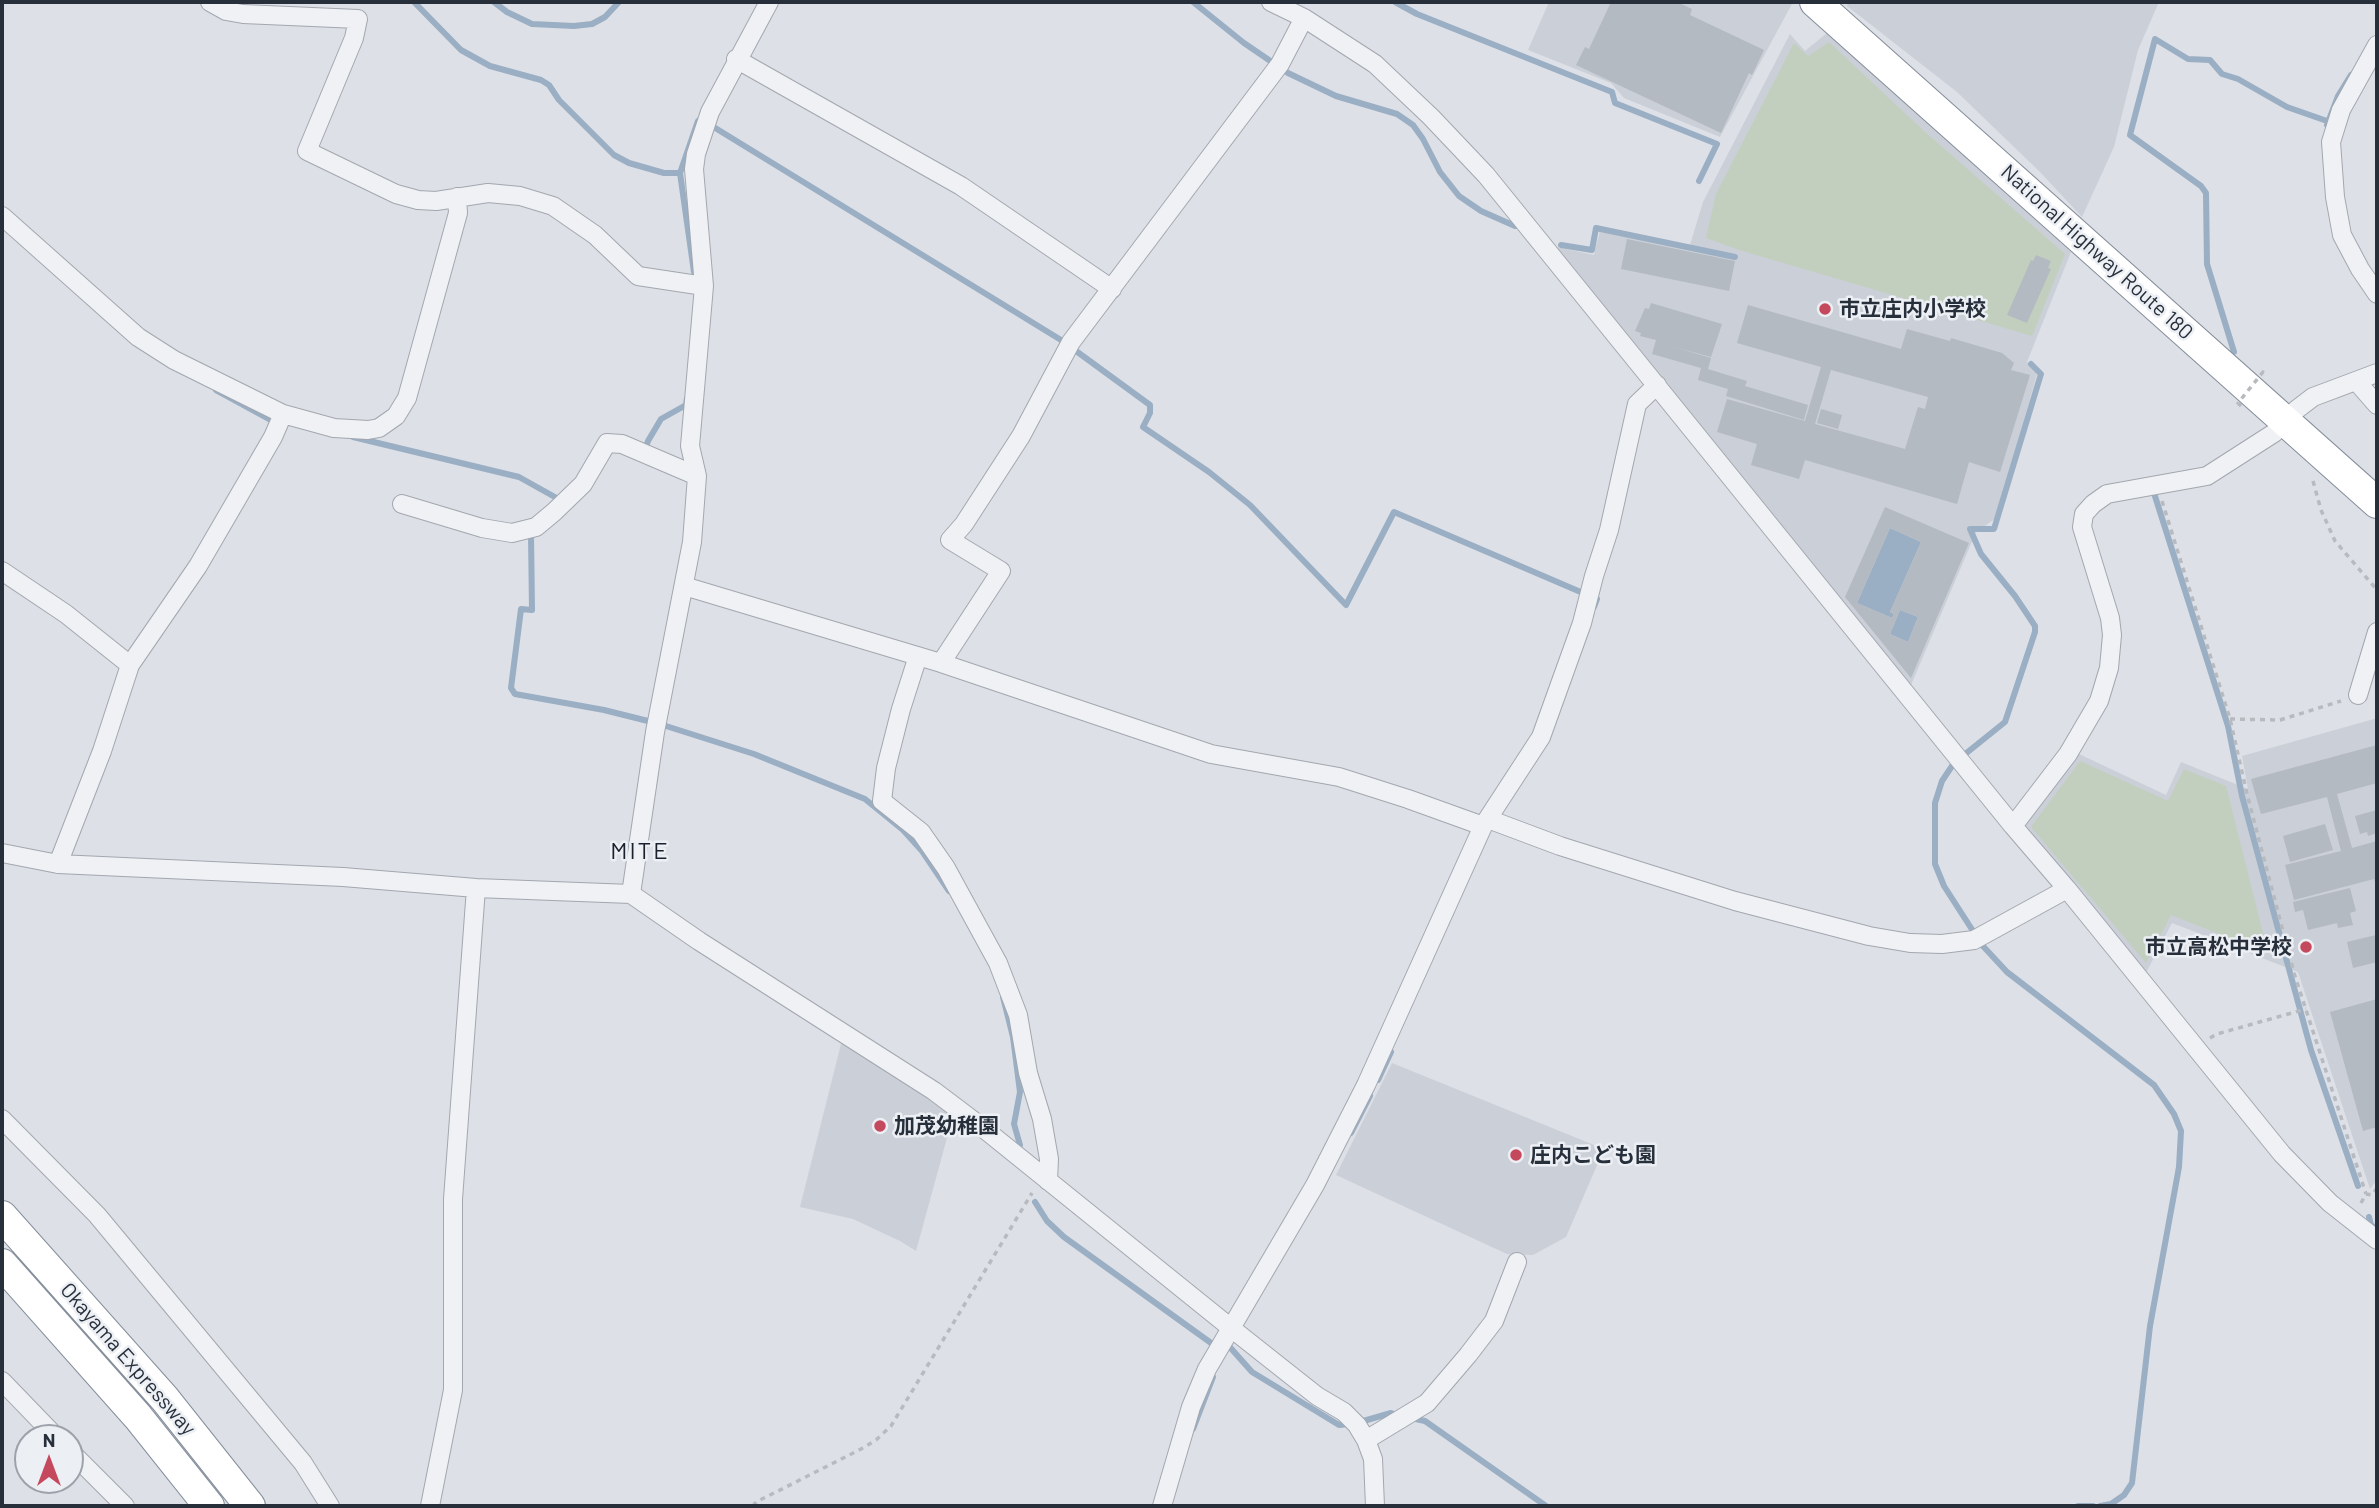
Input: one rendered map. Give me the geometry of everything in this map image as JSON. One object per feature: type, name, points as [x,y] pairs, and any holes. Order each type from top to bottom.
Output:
[{"type":"highway","name":"National Highway Route 180","points":[[1823,5],[2377,503]]},
{"type":"highway","name":"Okayama Expressway","points":[[2,1216],[165,1399],[250,1506]]},
{"type":"highway","name":"Okayama Expressway","points":[[2,1264],[138,1417],[209,1506]]},
{"type":"street","points":[[210,2],[226,11],[243,14],[358,19],[354,38],[307,150],[396,194],[418,200],[436,201],[488,192],[520,196],[553,206],[595,235],[638,276],[698,286]]},
{"type":"street","points":[[631,894],[656,732],[692,542],[697,476],[690,446],[698,286],[694,169],[706,123],[736,59],[769,2]]},
{"type":"street","points":[[1271,2],[1304,18],[1375,64],[1432,117],[1486,175],[2013,827],[2067,889],[2282,1154],[2330,1203],[2377,1240]]},
{"type":"street","points":[[941,663],[1001,571],[950,540],[964,524],[1021,436],[1069,345],[1279,66],[1304,18]]},
{"type":"street","points":[[2377,46],[2341,110],[2331,142],[2335,197],[2342,235],[2377,294]]},
{"type":"street","points":[[736,59],[961,186],[1112,289]]},
{"type":"street","points":[[2,216],[138,337],[280,420],[356,430],[379,428],[396,416],[407,398],[457,213],[457,197]]},
{"type":"street","points":[[2013,827],[2068,754],[2099,701],[2105,685],[2111,654],[2110,618],[2082,527],[2084,514],[2107,494],[2207,476],[2274,433],[2313,397],[2357,383],[2377,373]]},
{"type":"street","points":[[2357,383],[2377,405]]},
{"type":"street","points":[[1162,1506],[1191,1407],[1219,1349],[1315,1185],[1360,1098],[1491,823],[1541,737],[1590,596],[1609,530],[1637,404],[1657,385]]},
{"type":"street","points":[[58,864],[102,751],[130,665],[198,566],[280,420]]},
{"type":"street","points":[[402,504],[482,528],[513,533],[536,527],[564,503],[594,469],[607,443],[622,444],[697,476]]},
{"type":"street","points":[[2,570],[66,614],[130,665]]},
{"type":"street","points":[[684,586],[941,663],[1211,754],[1339,777],[1735,901],[1869,936],[1931,944],[1977,939],[2067,889]]},
{"type":"street","points":[[2358,695],[2377,632]]},
{"type":"street","points":[[918,656],[886,768],[882,800],[921,832],[946,868],[999,963],[1018,1015],[1028,1073],[1042,1119],[1049,1159],[1045,1178]]},
{"type":"street","points":[[2,853],[58,864],[343,877],[476,888],[631,894],[699,941],[934,1091],[1359,1429],[1373,1459],[1376,1506]]},
{"type":"street","points":[[430,1506],[453,1390],[453,1199],[476,888]]},
{"type":"street","points":[[2,1119],[97,1215],[303,1463],[330,1506]]},
{"type":"street","points":[[1359,1429],[1405,1416],[1427,1403],[1494,1321],[1517,1262]]},
{"type":"street","points":[[2,1381],[43,1424]]},
{"type":"street","points":[[84,1465],[125,1506]]},
{"type":"path","points":[[2241,406],[2238,403],[2263,372],[2267,376]]},
{"type":"path","points":[[2314,445],[2309,468],[2321,510],[2335,541],[2377,590]]},
{"type":"path","points":[[2157,485],[2230,719],[2302,1010],[2366,1194]]},
{"type":"path","points":[[2230,719],[2280,720],[2358,695]]},
{"type":"path","points":[[2196,1047],[2217,1034],[2302,1010]]},
{"type":"path","points":[[753,1506],[861,1449],[891,1426],[1045,1178]]},
{"type":"shaded area","points":[[1549,2],[1793,2],[1720,137],[1624,98],[1611,83],[1528,50]]},
{"type":"shaded area","points":[[1848,2],[2159,2],[2138,50],[2114,147],[2082,217],[2040,172],[1957,92],[1847,6]]},
{"type":"shaded area","name":"市立庄内小学校","points":[[1827,33],[2071,252],[2027,362],[2037,374],[1996,518],[1976,532],[1911,685],[1552,246],[1594,255],[1601,227],[1681,246],[1690,245],[1703,202],[1790,34],[1805,51]]},
{"type":"shaded area","name":"市立高松中学校","points":[[2377,719],[2377,1180],[2370,1189],[2298,972],[2172,923],[2146,973],[2024,823],[2079,754],[2166,795],[2181,762],[2248,789],[2242,756]]},
{"type":"shaded area","points":[[842,1040],[953,1116],[916,1251],[853,1219],[800,1207]]},
{"type":"shaded area","points":[[1392,1063],[1604,1149],[1566,1237],[1533,1255],[1507,1254],[1336,1175]]},
{"type":"green space","points":[[1829,42],[1925,132],[2065,254],[2032,336],[1706,238],[1716,194],[1794,43],[1808,56]]},
{"type":"green space","points":[[2080,761],[2168,801],[2184,769],[2226,786],[2268,953],[2171,915],[2146,963],[2031,827]]},
{"type":"water","points":[[1890,528],[1921,542],[1890,612],[1894,614],[1892,618],[1857,603]]},
{"type":"water","points":[[1900,610],[1918,617],[1908,642],[1890,634]]},
{"type":"building","points":[[1611,2],[1677,2],[1692,9],[1690,15],[1764,50],[1752,75],[1749,73],[1721,133],[1576,65],[1585,47],[1589,49]]},
{"type":"building","points":[[1627,239],[1735,261],[1729,291],[1621,269]]},
{"type":"building","points":[[2036,255],[2051,261],[2048,268],[2051,269],[2027,323],[2007,315],[2031,260],[2033,261]]},
{"type":"building","points":[[1651,303],[1722,324],[1711,357],[1674,347],[1711,358],[1708,369],[1747,381],[1745,386],[1808,405],[1804,420],[1726,396],[1728,389],[1698,380],[1701,368],[1652,354],[1656,340],[1640,336],[1641,333],[1635,331],[1645,308],[1649,309]]},
{"type":"building","points":[[1748,305],[1901,349],[1907,329],[1950,341],[1951,338],[2002,353],[2014,363],[2011,370],[2030,375],[2000,472],[1969,462],[1957,504],[1805,460],[1799,479],[1751,465],[1757,444],[1717,432],[1727,399],[1805,421],[1821,367],[1737,343]],"holes":[[[1831,370],[1928,397],[1925,409],[1918,407],[1905,449],[1815,424]]]},
{"type":"building","points":[[1821,409],[1842,415],[1838,429],[1817,423]]},
{"type":"building","points":[[1885,507],[1969,543],[1911,678],[1845,597]],"holes":[[[1890,528],[1921,542],[1890,612],[1894,614],[1892,618],[1857,603]],[[1900,610],[1918,617],[1908,642],[1890,634]]]},
{"type":"building","points":[[2377,745],[2377,783],[2337,794],[2352,848],[2377,841],[2377,888],[2374,879],[2294,900],[2285,865],[2341,851],[2327,797],[2261,814],[2251,779]]},
{"type":"building","points":[[2377,810],[2377,833],[2368,836],[2367,832],[2360,834],[2355,816]]},
{"type":"building","points":[[2325,824],[2333,850],[2290,862],[2283,836]]},
{"type":"building","points":[[2350,888],[2356,911],[2350,913],[2353,925],[2338,928],[2337,923],[2308,930],[2303,910],[2295,912],[2293,902]]},
{"type":"building","points":[[2376,935],[2377,962],[2353,968],[2347,942]]},
{"type":"building","points":[[2377,999],[2377,1127],[2363,1131],[2330,1012]]},
{"type":"waterway","points":[[414,2],[461,50],[490,66],[541,80],[549,85],[559,100],[614,155],[629,163],[664,173],[680,173],[698,121],[712,126],[1061,340],[1150,405],[1150,413],[1143,427],[1209,472],[1250,505],[1346,605],[1394,512],[1597,599],[1594,607]]},
{"type":"waterway","points":[[494,2],[507,12],[532,24],[574,26],[592,24],[605,17],[619,2]]},
{"type":"waterway","points":[[1193,2],[1244,43],[1288,73],[1336,96],[1397,114],[1413,125],[1440,172],[1459,196],[1481,211],[1515,226]]},
{"type":"waterway","points":[[1395,2],[1417,14],[1612,92],[1615,103],[1717,144],[1699,181]]},
{"type":"waterway","points":[[2234,352],[2207,264],[2206,193],[2201,186],[2130,135],[2155,39],[2188,59],[2210,60],[2222,74],[2238,79],[2287,107],[2327,121]]},
{"type":"waterway","points":[[2327,125],[2338,96],[2351,75]]},
{"type":"waterway","points":[[680,173],[694,272]]},
{"type":"waterway","points":[[1561,245],[1592,250],[1596,228],[1735,257]]},
{"type":"waterway","points":[[2031,364],[2041,374],[1994,529],[1970,529],[1981,554],[2015,596],[2035,626],[2035,632],[2005,722],[1954,763],[1942,781],[1935,803],[1935,864],[1944,886],[1982,945],[2007,972],[2154,1085],[2174,1114],[2181,1131],[2179,1167],[2150,1326],[2132,1483],[2124,1495],[2111,1504],[2100,1506]]},
{"type":"waterway","points":[[216,390],[271,420],[278,421]]},
{"type":"waterway","points":[[644,452],[661,419],[686,405],[687,398]]},
{"type":"waterway","points":[[353,437],[519,477],[562,501]]},
{"type":"waterway","points":[[2154,493],[2228,726],[2242,796],[2311,1050],[2358,1186]]},
{"type":"waterway","points":[[535,533],[531,535],[532,610],[521,609],[511,688],[515,694],[648,721]]},
{"type":"waterway","points":[[666,726],[754,754],[865,799],[903,830],[922,851],[949,891]]},
{"type":"waterway","points":[[1003,997],[1013,1037],[1020,1092],[1014,1124],[1020,1145]]},
{"type":"waterway","points":[[1378,1080],[1391,1052]]},
{"type":"waterway","points":[[1351,1133],[1370,1096]]},
{"type":"waterway","points":[[1035,1202],[1047,1221],[1064,1237],[1218,1348]]},
{"type":"waterway","points":[[2369,1217],[2371,1225],[2377,1229]]},
{"type":"waterway","points":[[1228,1345],[1252,1372],[1339,1425],[1349,1424]]},
{"type":"waterway","points":[[1193,1429],[1213,1377]]},
{"type":"waterway","points":[[1360,1422],[1391,1413],[1400,1416]]},
{"type":"waterway","points":[[1411,1418],[1425,1421],[1546,1506]]},
{"type":"waterway","points":[[2078,1506],[2093,1506]]},
{"type":"place","name":"市立庄内小学校","points":[[1825,309]]},
{"type":"place","name":"市立高松中学校","points":[[2306,947]]},
{"type":"place","name":"加茂幼稚園","points":[[880,1126]]},
{"type":"place","name":"庄内こども園","points":[[1516,1155]]},
{"type":"district","name":"MITE","points":[[640,851]]}]
